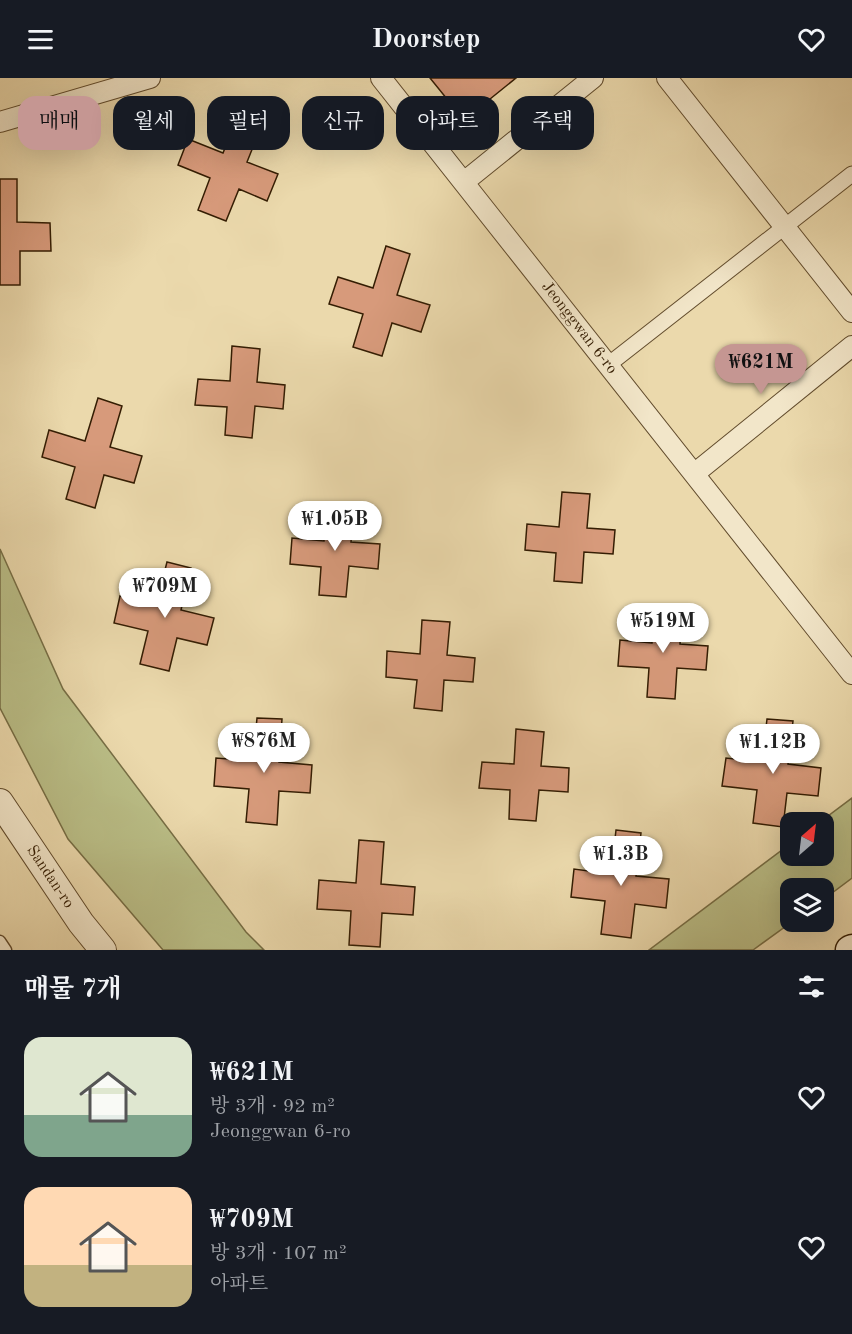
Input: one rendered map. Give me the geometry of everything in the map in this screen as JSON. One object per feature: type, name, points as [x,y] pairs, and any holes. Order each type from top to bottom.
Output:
[{"type":"street","points":[[0,122],[150,78]]},
{"type":"street","name":"Jeonggwan 6-ro","points":[[381,78],[852,674]]},
{"type":"street","points":[[464,182],[593,78]]},
{"type":"street","points":[[667,78],[852,312]]},
{"type":"street","points":[[608,365],[852,174]]},
{"type":"street","points":[[694,474],[852,346]]},
{"type":"street","name":"Sandan-ro","points":[[0,802],[81,923],[103,950]]},
{"type":"lane","points":[[0,941],[6,950]]},
{"type":"green space","points":[[0,549],[63,689],[246,932],[264,950],[163,950],[68,839],[0,708]]},
{"type":"green space","points":[[852,798],[852,878],[834,892],[834,878],[780,878],[780,930],[753,950],[649,950],[780,852],[780,866],[834,866],[833,812]]},
{"type":"building","points":[[430,78],[516,78],[494,96],[445,96]]},
{"type":"building","points":[[195,142],[207,147],[207,150],[223,153],[224,150],[252,150],[247,162],[278,174],[267,201],[239,189],[226,221],[198,210],[210,178],[178,165],[184,150],[195,150]]},
{"type":"building","points":[[0,179],[17,179],[17,222],[50,223],[51,251],[20,251],[20,285],[0,285]]},
{"type":"building","points":[[386,246],[410,254],[397,295],[430,305],[421,332],[392,323],[382,356],[353,347],[363,314],[329,304],[338,277],[373,288]]},
{"type":"building","points":[[232,346],[260,349],[257,382],[285,385],[283,409],[255,406],[252,438],[225,435],[227,407],[195,405],[198,379],[230,381]]},
{"type":"building","points":[[98,398],[122,406],[110,447],[142,456],[134,483],[104,475],[95,508],[66,499],[75,467],[42,457],[49,430],[85,441]]},
{"type":"building","points":[[562,492],[590,494],[587,528],[615,530],[613,554],[584,552],[582,583],[554,581],[556,553],[525,550],[527,524],[559,527]]},
{"type":"building","points":[[327,506],[354,508],[351,542],[380,544],[378,569],[349,566],[346,597],[319,595],[321,567],[290,564],[292,538],[324,541]]},
{"type":"building","points":[[167,562],[191,568],[181,610],[214,618],[207,645],[177,638],[169,671],[140,664],[148,631],[114,623],[120,596],[156,605]]},
{"type":"building","points":[[655,608],[682,610],[680,644],[708,646],[706,670],[677,668],[675,699],[647,697],[649,668],[618,666],[620,640],[652,643]]},
{"type":"building","points":[[422,620],[450,622],[447,655],[475,658],[473,682],[444,680],[442,711],[414,708],[417,680],[386,677],[387,651],[420,654]]},
{"type":"building","points":[[257,718],[282,719],[279,762],[312,765],[310,793],[279,791],[277,825],[246,822],[249,789],[214,786],[216,758],[253,761]]},
{"type":"building","points":[[767,719],[793,721],[788,764],[821,768],[818,796],[787,793],[785,812],[780,812],[780,827],[753,823],[757,790],[722,786],[726,758],[762,762]]},
{"type":"building","points":[[516,729],[544,732],[541,766],[569,768],[568,792],[539,790],[536,821],[509,819],[510,790],[479,788],[482,762],[514,764]]},
{"type":"building","points":[[616,830],[641,833],[636,876],[669,879],[666,908],[635,904],[631,938],[601,934],[605,901],[571,897],[574,869],[611,874]]},
{"type":"building","points":[[359,840],[384,842],[381,884],[415,887],[413,915],[382,913],[380,947],[349,945],[351,911],[317,909],[319,880],[356,883]]}]
